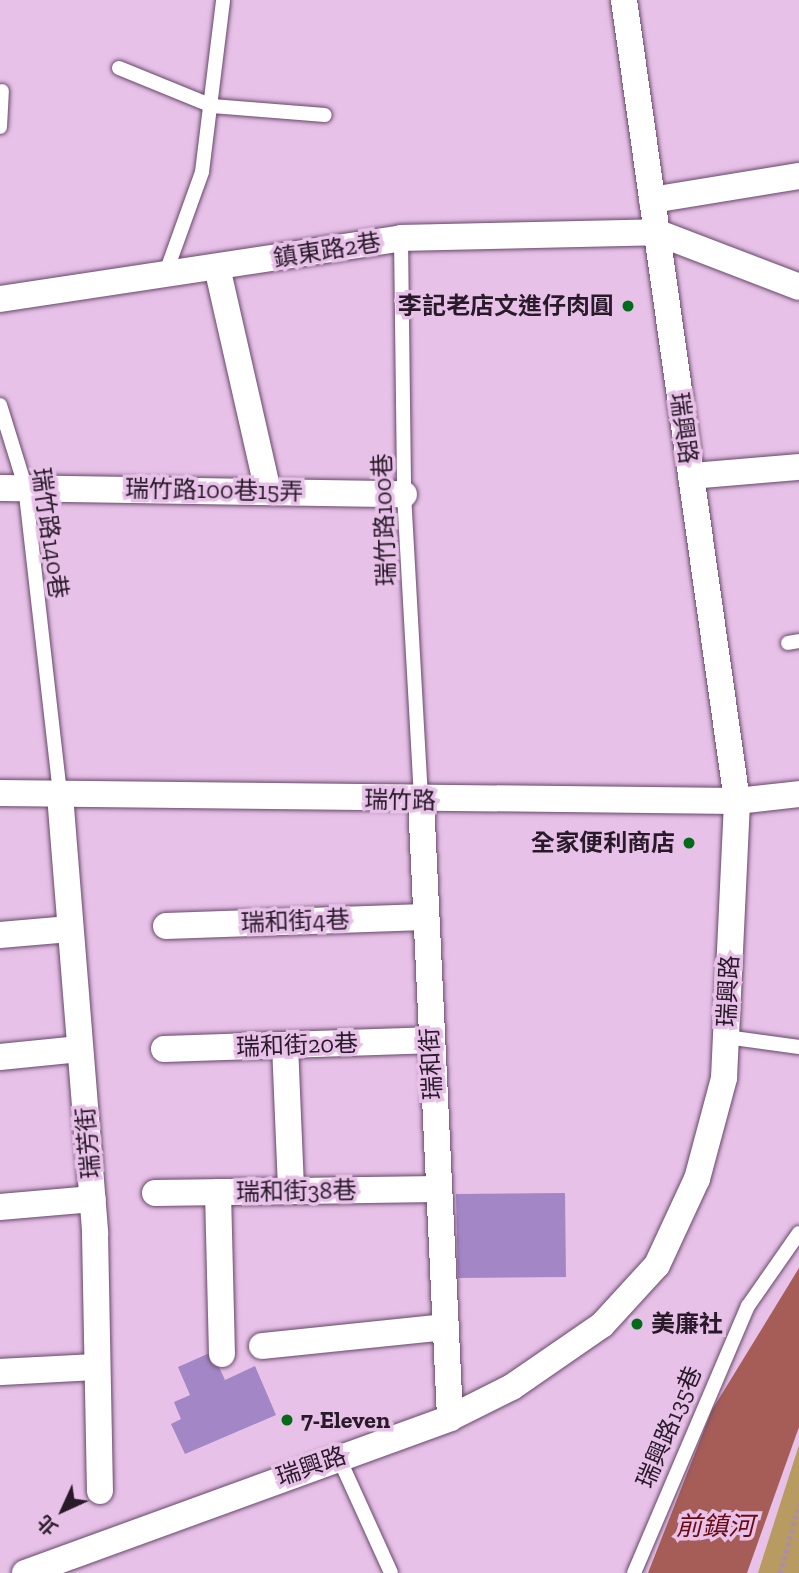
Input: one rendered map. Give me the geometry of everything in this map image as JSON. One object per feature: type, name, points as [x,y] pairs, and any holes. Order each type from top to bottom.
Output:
[{"type":"street","name":"瑞興路","points":[[25,1573],[56,1567],[338,1456],[450,1418],[512,1387],[602,1325],[657,1265],[697,1179],[724,1078],[737,801],[624,0]]},
{"type":"street","points":[[652,200],[799,176]]},
{"type":"street","points":[[656,232],[799,287]]},
{"type":"street","name":"鎮東路2巷","points":[[0,299],[401,238],[656,232]]},
{"type":"street","points":[[217,267],[268,491]]},
{"type":"street","points":[[691,476],[799,467]]},
{"type":"street","name":"瑞竹路100巷15弄","points":[[12,487],[404,494]]},
{"type":"street","name":"瑞竹路","points":[[0,793],[421,800],[737,801],[799,794]]},
{"type":"street","name":"瑞芳街","points":[[60,795],[93,1199],[100,1491]]},
{"type":"street","name":"瑞和街","points":[[421,800],[429,1040],[450,1418]]},
{"type":"street","name":"瑞和街4巷","points":[[166,926],[425,917]]},
{"type":"street","points":[[0,935],[70,929]]},
{"type":"street","name":"瑞和街20巷","points":[[164,1049],[429,1040]]},
{"type":"street","points":[[285,1045],[291,1191]]},
{"type":"street","points":[[0,1057],[80,1049]]},
{"type":"street","name":"瑞和街38巷","points":[[155,1192],[438,1189]]},
{"type":"street","points":[[218,1192],[222,1354]]},
{"type":"street","points":[[0,1207],[93,1199]]},
{"type":"street","points":[[262,1346],[445,1327]]},
{"type":"street","points":[[0,1372],[97,1367]]},
{"type":"lane","points":[[165,275],[202,172],[223,0]]},
{"type":"lane","points":[[119,68],[212,106],[325,115]]},
{"type":"lane","points":[[0,127],[2,91]]},
{"type":"lane","name":"瑞竹路100巷","points":[[401,238],[404,494],[421,800]]},
{"type":"lane","name":"瑞竹路140巷","points":[[0,405],[60,795]]},
{"type":"lane","points":[[726,1037],[799,1046]]},
{"type":"lane","name":"瑞興路135巷","points":[[634,1573],[748,1306],[799,1233]]},
{"type":"lane","points":[[338,1456],[391,1573]]},
{"type":"path","points":[[780,1573],[799,1504]]},
{"type":"shaded area","points":[[799,1445],[799,1573],[758,1573]]},
{"type":"water","name":"前鎮河","points":[[799,1268],[799,1427],[747,1573],[648,1573],[712,1410]]},
{"type":"building","points":[[565,1193],[566,1277],[458,1278],[456,1194]]},
{"type":"building","points":[[212,1352],[225,1380],[255,1366],[276,1415],[185,1454],[171,1424],[181,1419],[174,1402],[190,1395],[178,1367]]},
{"type":"place","name":"李記老店文進仔肉圓","points":[[628,306]]},
{"type":"place","name":"全家便利商店","points":[[689,843]]},
{"type":"place","name":"美廉社","points":[[637,1324]]},
{"type":"place","name":"7-Eleven","points":[[287,1420]]}]
